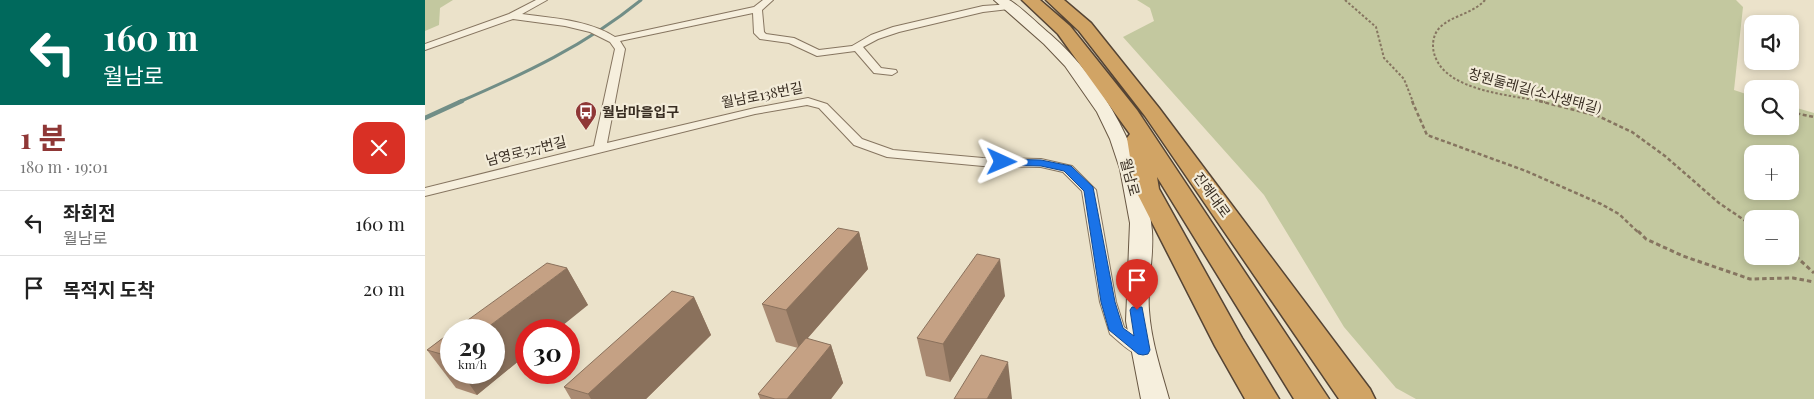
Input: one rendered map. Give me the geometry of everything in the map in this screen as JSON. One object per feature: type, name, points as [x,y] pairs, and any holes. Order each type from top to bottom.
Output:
[{"type":"highway","name":"진해대로","points":[[1054,0],[1085,27],[1116,65],[1358,399]]},
{"type":"highway","name":"진해대로","points":[[1013,2],[1064,30],[1094,67],[1136,125],[1312,399]]},
{"type":"highway","points":[[1136,125],[1147,189],[1231,346],[1262,399]]},
{"type":"main road","name":"월남로","points":[[1013,2],[1084,78],[1109,116],[1132,174],[1141,230],[1137,310],[1143,350],[1155,399]]},
{"type":"street","points":[[425,47],[512,16],[543,0]]},
{"type":"street","points":[[608,37],[757,9],[769,0]]},
{"type":"street","points":[[757,9],[759,33],[763,38],[791,40],[808,47],[817,54],[855,48],[872,38],[902,28],[1013,2]]},
{"type":"street","points":[[512,16],[564,23],[589,30],[608,37],[620,49],[600,148]]},
{"type":"street","points":[[855,48],[864,54],[878,71],[891,72]]},
{"type":"street","name":"월남로138번길","points":[[600,148],[808,100],[823,106],[858,142],[891,154],[983,162],[1041,163],[1067,169],[1089,190],[1108,302],[1116,330],[1143,350]]},
{"type":"street","name":"남영로527번길","points":[[425,192],[600,148]]},
{"type":"path","points":[[1345,0],[1376,27],[1384,58],[1404,79],[1427,136],[1526,171],[1601,204],[1619,214],[1646,239],[1683,256],[1750,279],[1793,278],[1814,282]]},
{"type":"path","name":"창원둘레길(소사생태길)","points":[[1485,0],[1479,9],[1440,26],[1434,34],[1433,54],[1440,67],[1474,88],[1573,110],[1608,121],[1631,131],[1669,159],[1715,200],[1744,220]]},
{"type":"path","points":[[1799,114],[1814,117]]},
{"type":"path","points":[[1799,259],[1814,273]]},
{"type":"green space","points":[[425,0],[453,0],[440,8],[439,25],[425,31]]},
{"type":"green space","points":[[1137,0],[1736,0],[1743,7],[1734,90],[1744,93],[1744,135],[1799,135],[1799,109],[1814,113],[1814,399],[1416,399],[1396,388],[1344,327],[1264,195],[1123,37],[1154,21],[1150,8]]},
{"type":"building","points":[[838,228],[859,232],[786,310],[762,304]]},
{"type":"building","points":[[977,254],[1000,259],[943,344],[917,338]]},
{"type":"building","points":[[547,263],[567,268],[499,319],[469,319]]},
{"type":"building","points":[[672,291],[694,297],[588,394],[564,387],[567,384],[580,384],[580,373]]},
{"type":"building","points":[[806,338],[831,345],[787,399],[775,399],[758,394]]},
{"type":"building","points":[[440,340],[440,354],[427,350]]},
{"type":"building","points":[[981,355],[1008,362],[987,399],[954,399]]},
{"type":"waterway","points":[[459,102],[507,81],[576,45],[599,31],[641,0]]},
{"type":"waterway","points":[[425,118],[462,101]]},
{"type":"place","name":"월남마을입구","points":[[586,131]]},
{"type":"route","points":[[1002,162],[1041,163],[1067,169],[1089,190],[1108,302],[1116,330],[1143,350],[1137,310]]}]
